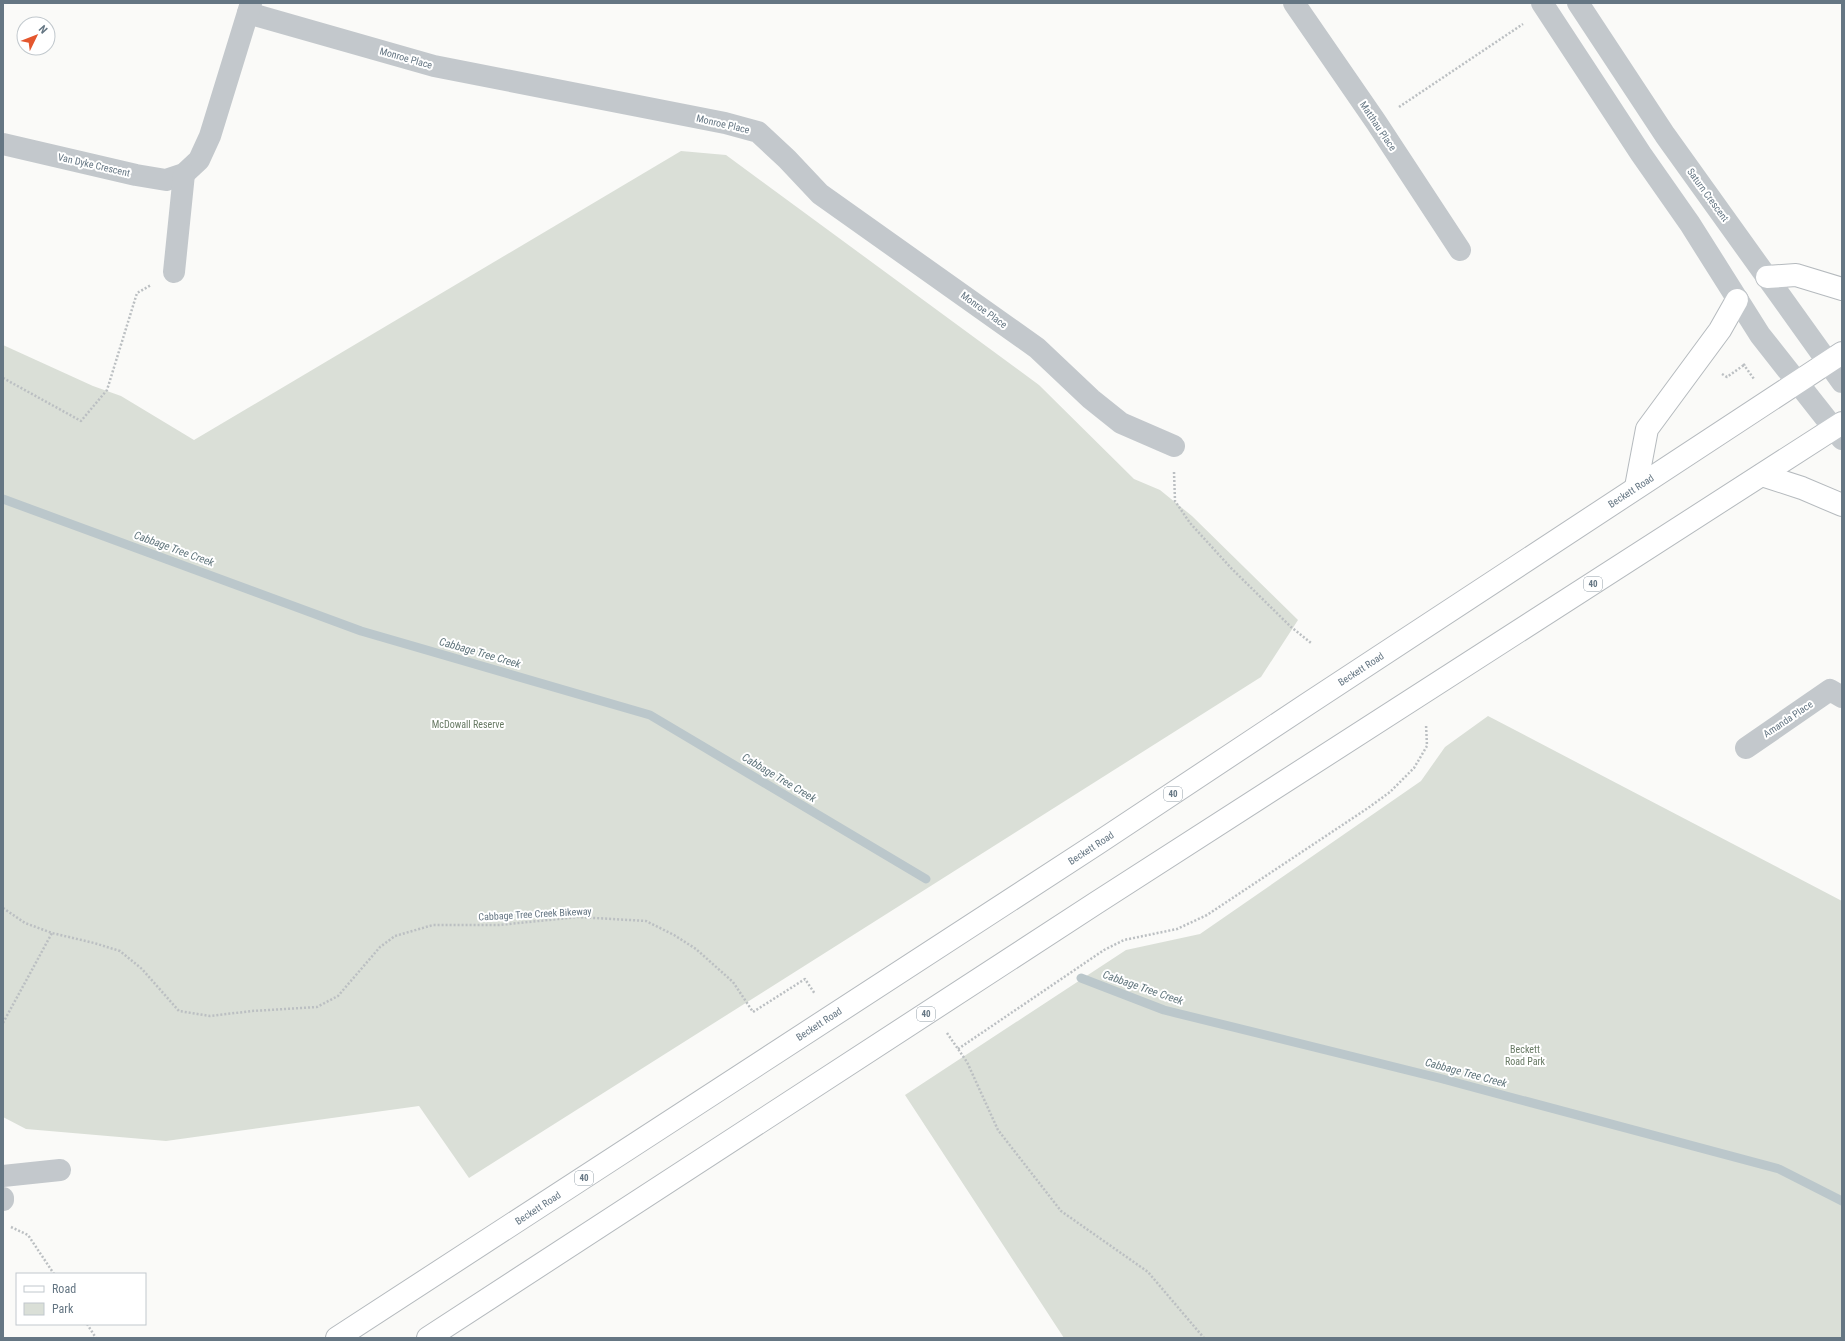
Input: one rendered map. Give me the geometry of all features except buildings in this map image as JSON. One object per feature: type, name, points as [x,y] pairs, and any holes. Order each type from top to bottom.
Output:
[{"type":"main road","points":[[1767,277],[1796,275],[1842,289]]},
{"type":"main road","points":[[1636,487],[1647,429],[1720,330],[1737,300]]},
{"type":"main road","name":"Beckett Road","points":[[337,1338],[1091,848],[1636,487],[1835,358]]},
{"type":"main road","name":"40","points":[[428,1338],[1096,903],[1762,475],[1839,430]]},
{"type":"main road","points":[[1762,475],[1815,492],[1842,505]]},
{"type":"street","name":"Matthau Place","points":[[1294,3],[1376,122],[1460,250]]},
{"type":"street","points":[[1542,3],[1690,224],[1760,335],[1797,383],[1839,430]]},
{"type":"street","name":"Saturn Crescent","points":[[1578,3],[1665,135],[1767,277],[1835,358],[1842,382]]},
{"type":"street","name":"Van Dyke Crescent","points":[[3,144],[136,175],[166,180],[184,174],[199,160],[210,136],[250,8]]},
{"type":"street","name":"Monroe Place","points":[[250,8],[434,66],[725,124],[758,132],[787,159],[820,194],[1037,348],[1091,399],[1121,423],[1174,446]]},
{"type":"street","points":[[174,272],[184,174]]},
{"type":"street","name":"Amanda Place","points":[[1746,748],[1838,690]]},
{"type":"street","points":[[3,1176],[60,1170]]},
{"type":"path","points":[[1376,122],[1523,23]]},
{"type":"path","points":[[3,378],[81,421],[106,390],[137,293],[174,272]]},
{"type":"path","points":[[1721,374],[1727,377],[1744,365]]},
{"type":"path","points":[[1174,446],[1175,501],[1190,523],[1231,568],[1291,627],[1311,643]]},
{"type":"path","points":[[958,1049],[1104,950],[1124,940],[1177,929],[1207,915],[1368,808],[1403,780],[1414,768],[1427,746]]},
{"type":"path","name":"Cabbage Tree Creek Bikeway","points":[[3,908],[25,923],[52,934],[94,943],[120,951],[142,969],[179,1011],[210,1016],[252,1011],[317,1007],[338,996],[380,947],[394,936],[433,924],[499,925],[578,917],[646,921],[674,935],[696,949],[733,982],[753,1012],[804,979],[816,995]]},
{"type":"path","points":[[3,1023],[52,934]]},
{"type":"path","points":[[945,1030],[967,1062],[998,1130],[1061,1211],[1148,1272],[1204,1338]]},
{"type":"path","points":[[9,1226],[28,1235],[53,1273]]},
{"type":"path","points":[[88,1325],[96,1338]]},
{"type":"green space","name":"McDowall Reserve","points":[[681,151],[726,155],[1039,385],[1134,479],[1160,490],[1192,516],[1298,620],[1261,677],[469,1178],[419,1106],[166,1141],[26,1129],[3,1117],[3,345],[93,386],[121,396],[194,440]]},
{"type":"green space","name":"Beckett Road Park","points":[[1488,716],[1842,901],[1842,1338],[1064,1338],[905,1095],[1126,950],[1200,934],[1421,781],[1445,747]]},
{"type":"waterway","name":"Cabbage Tree Creek","points":[[3,499],[361,631],[650,715],[926,879]]},
{"type":"waterway","name":"Cabbage Tree Creek","points":[[1081,978],[1164,1010],[1439,1078],[1779,1169],[1842,1201]]}]
